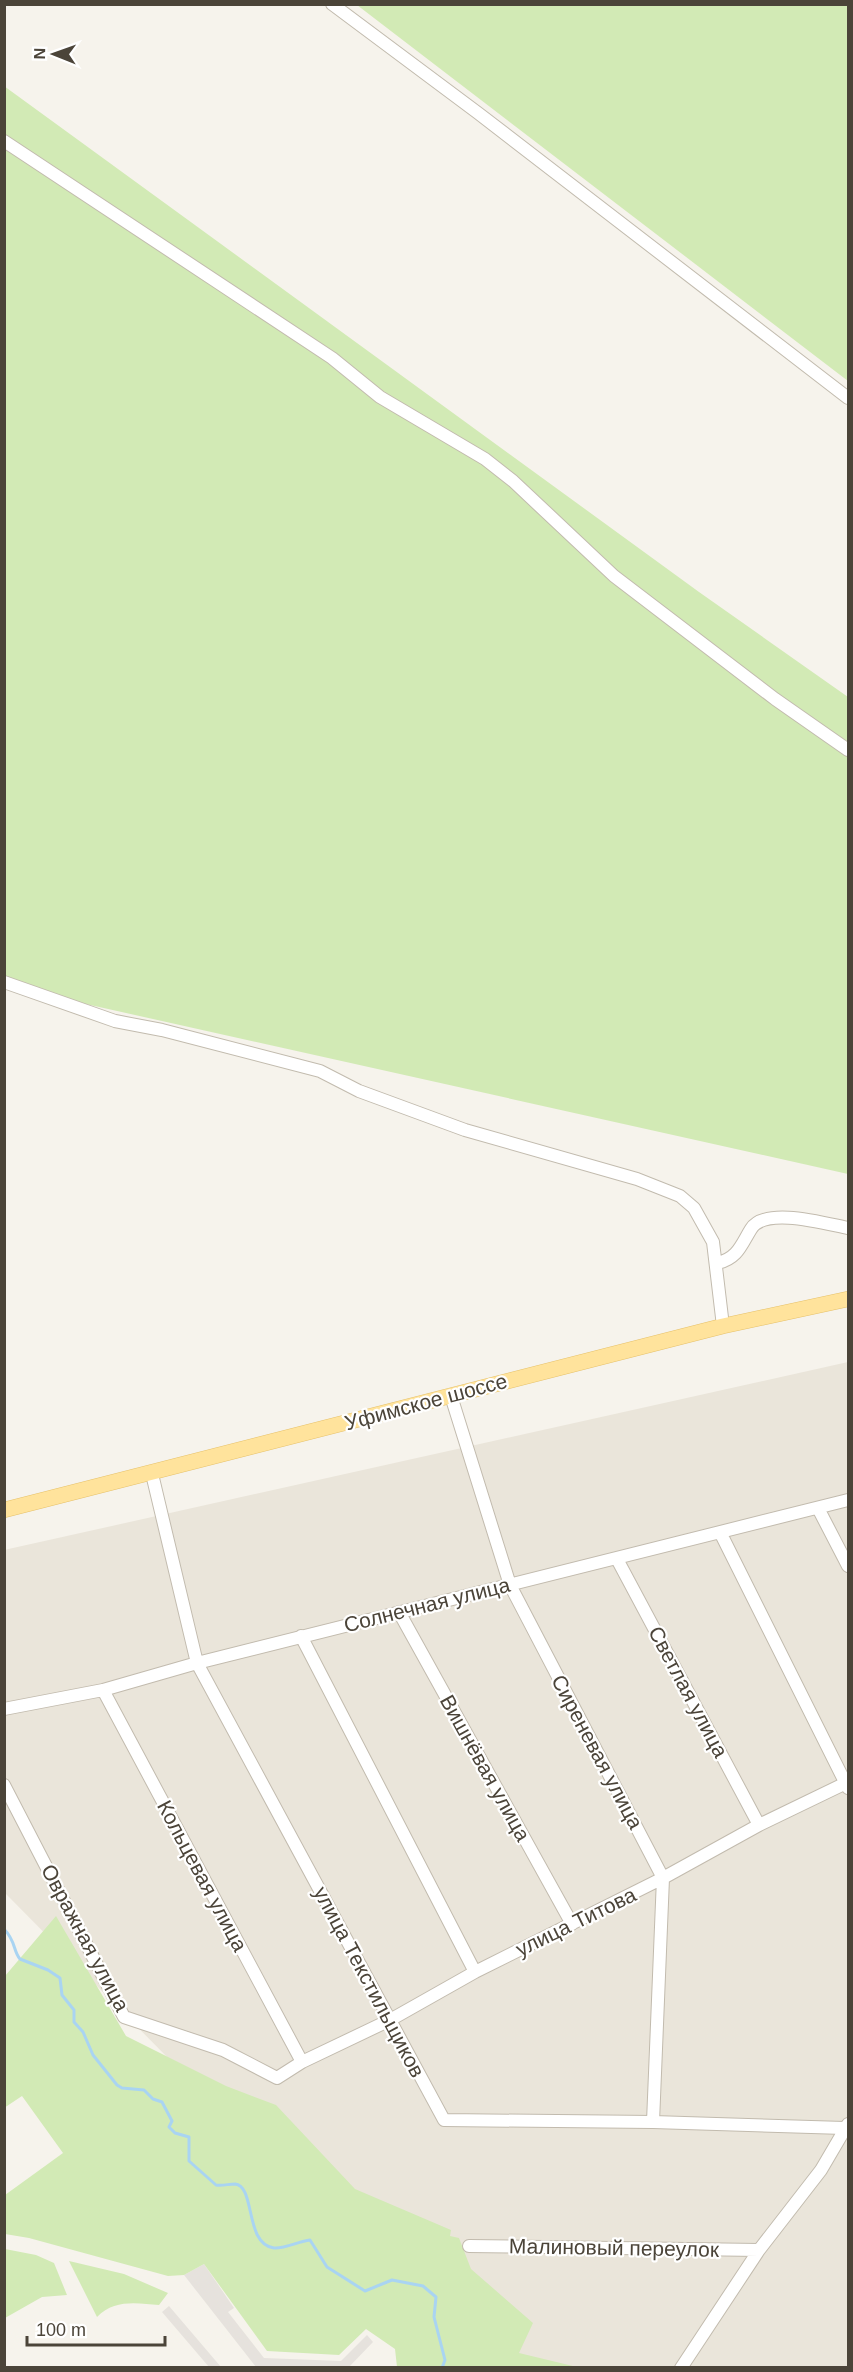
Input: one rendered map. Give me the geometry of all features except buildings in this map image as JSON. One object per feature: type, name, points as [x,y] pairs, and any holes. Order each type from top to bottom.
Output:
[{"type":"main road","name":"Уфимское шоссе","points":[[4,1510],[152,1474],[723,1326],[849,1299]]},
{"type":"street","points":[[332,4],[478,113],[849,398]]},
{"type":"street","points":[[4,141],[332,358],[380,397],[485,459],[513,481],[614,576],[775,699],[849,750]]},
{"type":"street","points":[[4,982],[115,1022],[174,1033],[320,1071],[359,1091],[465,1130],[637,1179],[680,1196],[694,1208],[713,1242],[723,1326]]},
{"type":"street","points":[[717,1263],[732,1258],[739,1251],[751,1229],[762,1219],[781,1217],[849,1228]]},
{"type":"street","name":"Сиреневая улица","points":[[451,1396],[510,1585],[663,1878],[653,2122]]},
{"type":"street","name":"улица Текстильщиков","points":[[152,1474],[197,1663],[444,2120],[846,2126]]},
{"type":"street","name":"Солнечная улица","points":[[4,1709],[103,1690],[301,1636],[720,1532],[819,1510],[849,1500]]},
{"type":"street","points":[[819,1510],[849,1566]]},
{"type":"street","points":[[720,1532],[848,1784]]},
{"type":"street","name":"Светлая улица","points":[[617,1559],[759,1825]]},
{"type":"street","name":"Вишнёвая улица","points":[[399,1612],[572,1924]]},
{"type":"street","points":[[301,1636],[475,1972]]},
{"type":"street","name":"Кольцевая улица","points":[[103,1690],[302,2062]]},
{"type":"street","name":"улица Титова","points":[[302,2062],[390,2020],[475,1972],[663,1878],[759,1825],[848,1784]]},
{"type":"street","name":"Овражная улица","points":[[4,1785],[124,2017],[223,2050],[277,2078],[302,2062]]},
{"type":"street","points":[[681,2367],[759,2250],[821,2170],[846,2126]]},
{"type":"street","name":"Малиновый переулок","points":[[469,2246],[759,2250]]},
{"type":"shaded area","points":[[848,1362],[848,2367],[507,2367],[254,2145],[5,1893],[4,1550]]},
{"type":"shaded area","points":[[204,2264],[234,2308],[228,2312],[264,2358],[341,2361],[367,2335],[373,2342],[349,2367],[256,2367],[184,2275]]},
{"type":"shaded area","points":[[169,2306],[221,2367],[209,2367],[162,2312]]},
{"type":"green space","points":[[357,5],[848,5],[848,381]]},
{"type":"green space","points":[[4,86],[699,592],[848,697],[848,1174],[5,986]]},
{"type":"green space","points":[[56,1916],[126,2036],[226,2086],[276,2105],[355,2189],[451,2230],[450,2236],[459,2238],[471,2269],[533,2323],[519,2353],[577,2367],[397,2367],[395,2349],[366,2329],[339,2355],[267,2351],[204,2264],[184,2275],[168,2276],[29,2238],[5,2234],[5,2195],[63,2153],[22,2096],[4,2108],[5,1976]]},
{"type":"green space","points":[[5,2249],[36,2255],[54,2263],[67,2295],[42,2297],[5,2318]]},
{"type":"green space","points":[[69,2261],[124,2274],[168,2293],[159,2305],[134,2303],[118,2305],[97,2317]]},
{"type":"waterway","points":[[4,1929],[11,1938],[20,1959],[48,1970],[60,1978],[62,1995],[74,2010],[74,2022],[83,2032],[93,2055],[117,2085],[122,2088],[144,2090],[153,2099],[162,2102],[172,2121],[169,2127],[175,2133],[189,2137],[189,2161],[216,2185],[235,2184],[241,2187],[246,2194],[258,2237],[265,2244],[278,2248],[310,2240],[327,2267],[365,2291],[392,2280],[423,2286],[436,2297],[434,2317],[445,2360],[442,2368]]}]
